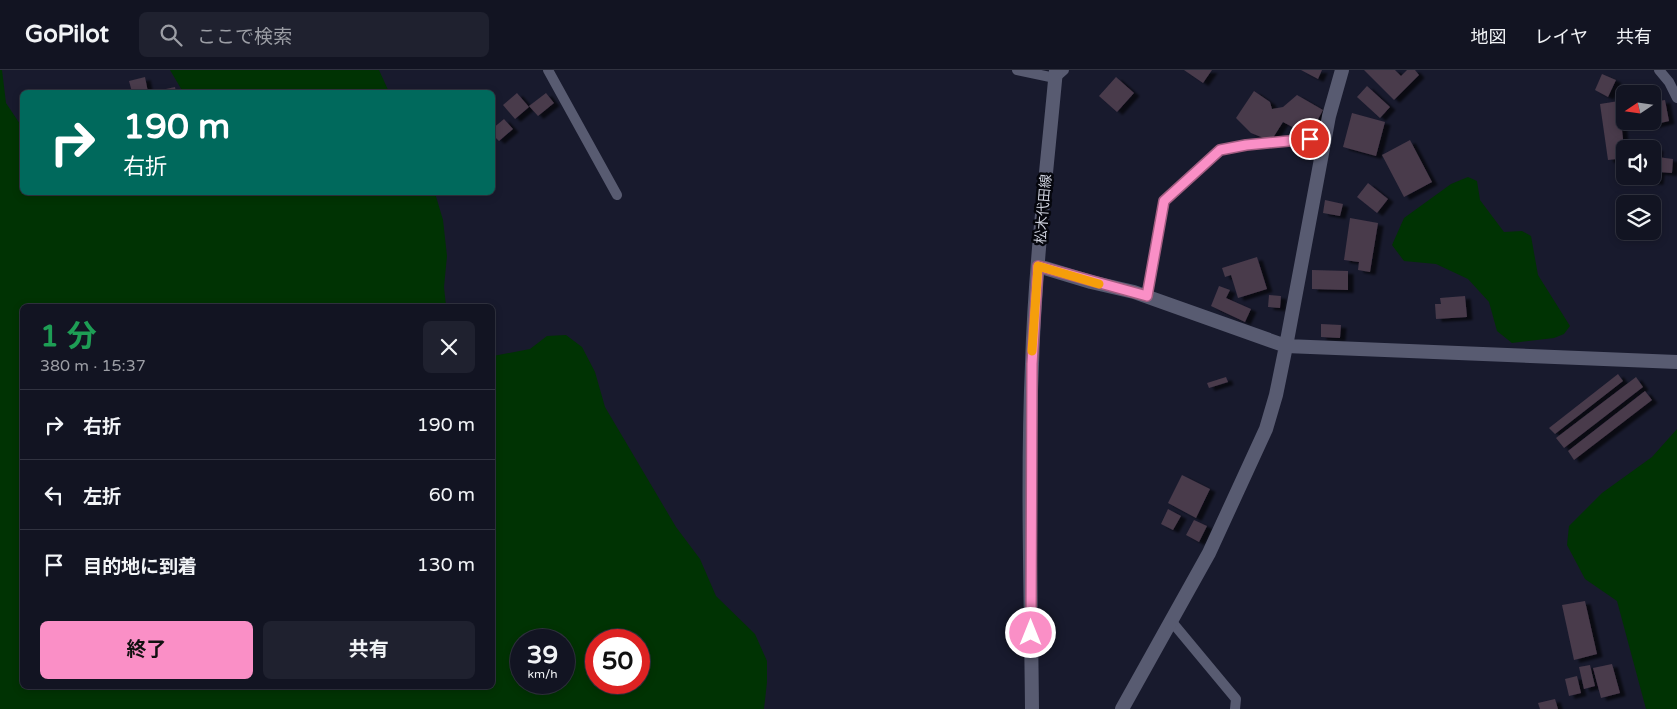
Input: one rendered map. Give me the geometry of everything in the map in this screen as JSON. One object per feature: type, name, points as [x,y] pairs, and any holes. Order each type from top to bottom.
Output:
[{"type":"street","points":[[548,70],[617,195]]},
{"type":"street","points":[[1017,70],[1058,72]]},
{"type":"street","points":[[1122,709],[1172,622],[1209,552],[1266,429],[1276,395],[1286,346],[1329,116],[1342,70]]},
{"type":"street","points":[[1659,70],[1669,82],[1677,98]]},
{"type":"street","name":"松木代田線","points":[[1032,709],[1032,364],[1038,266],[1058,72]]},
{"type":"street","points":[[1147,296],[1164,201],[1220,150],[1246,145],[1325,138]]},
{"type":"street","points":[[1038,266],[1147,296],[1286,346],[1677,362]]},
{"type":"street","points":[[1172,622],[1236,699],[1235,709]]},
{"type":"green space","points":[[0,70],[2,70],[6,103],[20,124],[20,195],[436,195],[443,220],[447,256],[444,287],[446,304],[20,304],[20,689],[495,689],[495,356],[530,349],[547,336],[566,335],[582,347],[595,372],[605,407],[676,527],[700,559],[716,596],[755,634],[767,661],[764,709],[0,709]]},
{"type":"green space","points":[[170,70],[379,70],[388,90],[182,90]]},
{"type":"green space","points":[[1468,177],[1477,181],[1480,200],[1504,232],[1522,231],[1531,236],[1538,275],[1570,326],[1564,334],[1554,338],[1512,343],[1497,331],[1489,302],[1468,279],[1436,264],[1404,261],[1392,245],[1404,218],[1451,184]]},
{"type":"green space","points":[[1677,429],[1677,709],[1646,709],[1617,601],[1585,579],[1567,545],[1569,526],[1602,493],[1652,457]]},
{"type":"building","points":[[1184,70],[1212,70],[1203,83]]},
{"type":"building","points":[[1301,70],[1322,70],[1318,79]]},
{"type":"building","points":[[1364,70],[1395,70],[1401,76],[1407,70],[1415,70],[1419,75],[1394,100]]},
{"type":"building","points":[[1602,74],[1616,80],[1608,97],[1595,90]]},
{"type":"building","points":[[145,77],[148,90],[131,90],[129,81]]},
{"type":"building","points":[[1116,77],[1134,93],[1117,112],[1099,96]]},
{"type":"building","points":[[1367,86],[1390,107],[1380,118],[1357,97]]},
{"type":"building","points":[[175,87],[176,90],[161,90]]},
{"type":"building","points":[[1254,91],[1270,102],[1272,109],[1283,107],[1297,95],[1323,110],[1309,136],[1283,122],[1271,141],[1251,133],[1236,118]]},
{"type":"building","points":[[517,93],[529,107],[515,119],[503,105]]},
{"type":"building","points":[[546,93],[554,103],[538,116],[529,106]]},
{"type":"building","points":[[1665,100],[1669,121],[1661,123],[1661,101]]},
{"type":"building","points":[[1616,101],[1616,130],[1622,130],[1623,140],[1616,140],[1616,159],[1608,160],[1600,104]]},
{"type":"building","points":[[1352,113],[1385,122],[1376,156],[1343,147]]},
{"type":"building","points":[[504,119],[513,129],[499,141],[495,137],[495,126]]},
{"type":"building","points":[[1410,140],[1432,182],[1404,197],[1382,155]]},
{"type":"building","points":[[1661,158],[1673,159],[1672,173],[1661,172]]},
{"type":"building","points":[[1368,183],[1388,199],[1377,213],[1357,197]]},
{"type":"building","points":[[1325,200],[1343,204],[1340,216],[1323,213]]},
{"type":"building","points":[[1350,218],[1378,223],[1370,272],[1358,270],[1359,262],[1344,260]]},
{"type":"building","points":[[1257,257],[1267,289],[1238,298],[1231,275],[1225,277],[1222,268]]},
{"type":"building","points":[[1312,270],[1348,271],[1348,290],[1312,289]]},
{"type":"building","points":[[1219,286],[1230,290],[1226,298],[1251,309],[1245,322],[1211,306]]},
{"type":"building","points":[[1269,295],[1281,296],[1280,308],[1268,307]]},
{"type":"building","points":[[1465,296],[1467,317],[1436,319],[1435,304],[1441,304],[1440,298]]},
{"type":"building","points":[[1321,324],[1341,325],[1340,338],[1321,337]]},
{"type":"building","points":[[1618,374],[1623,381],[1555,434],[1549,428]]},
{"type":"building","points":[[1226,377],[1228,382],[1209,388],[1207,383]]},
{"type":"building","points":[[1636,377],[1643,387],[1564,448],[1556,438]]},
{"type":"building","points":[[1645,391],[1652,400],[1574,460],[1568,451]]},
{"type":"building","points":[[1182,475],[1210,489],[1196,518],[1168,503]]},
{"type":"building","points":[[1168,509],[1181,516],[1173,530],[1161,524]]},
{"type":"building","points":[[1194,520],[1207,526],[1199,542],[1186,535]]},
{"type":"building","points":[[1585,601],[1597,654],[1574,660],[1562,605]]},
{"type":"building","points":[[1612,664],[1620,693],[1601,698],[1593,668]]},
{"type":"building","points":[[1590,665],[1595,686],[1584,689],[1579,667]]},
{"type":"building","points":[[1577,676],[1581,693],[1569,696],[1565,679]]},
{"type":"building","points":[[1555,699],[1558,709],[1540,709],[1538,703]]},
{"type":"slow traffic","points":[[1032,351],[1038,266],[1099,284]]},
{"type":"route","points":[[1031,633],[1030,463],[1032,364],[1038,266],[1147,296],[1164,201],[1220,150],[1246,145],[1310,139]]}]
